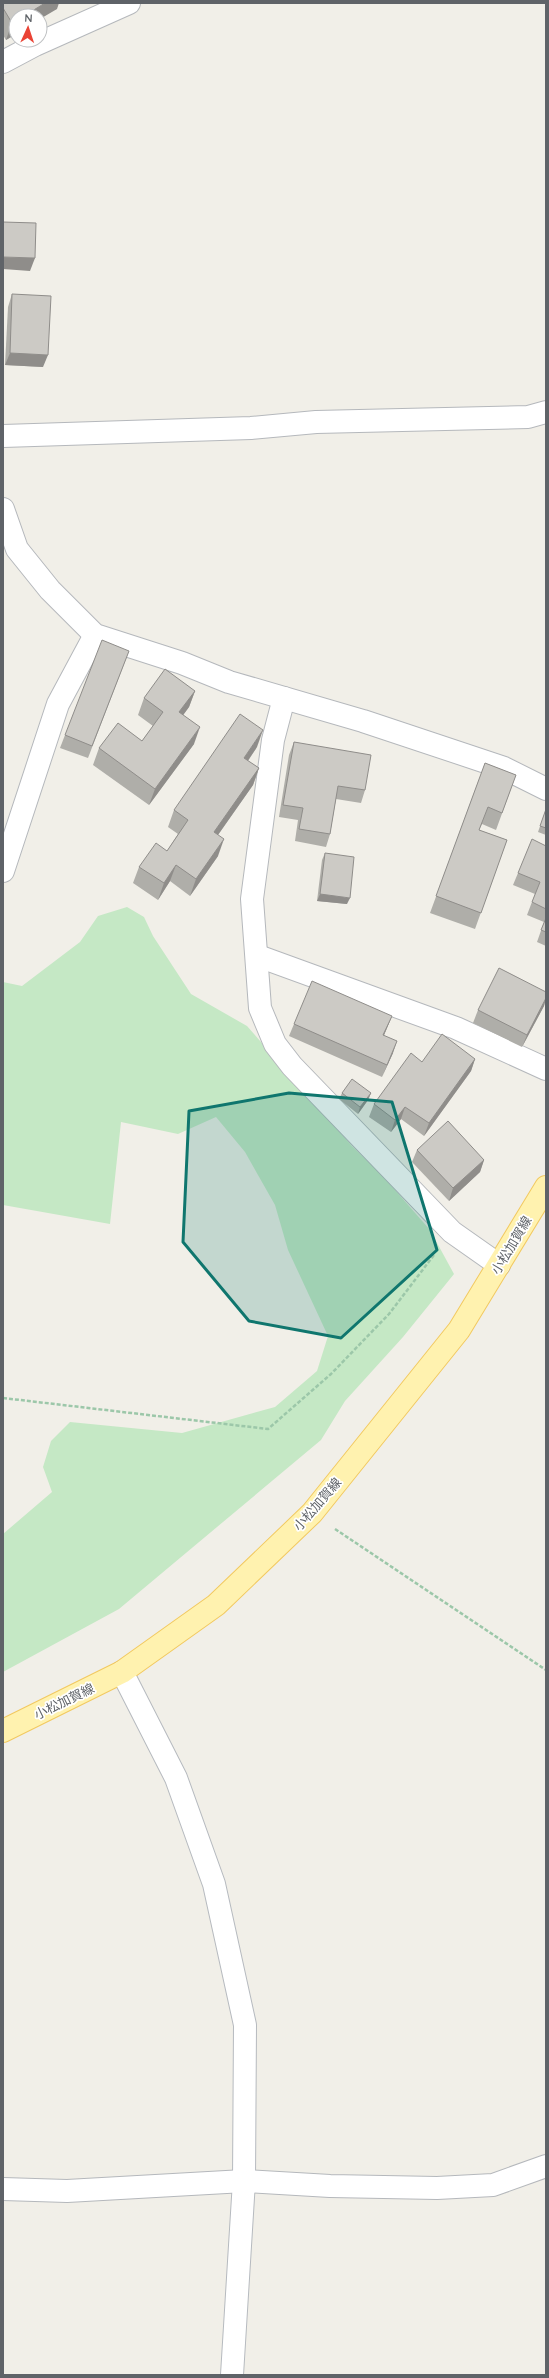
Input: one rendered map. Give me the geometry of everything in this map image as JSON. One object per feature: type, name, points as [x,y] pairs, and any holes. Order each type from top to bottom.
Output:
[{"type":"main road","name":"小松加賀線","points":[[3,1731],[122,1672],[216,1605],[312,1514],[459,1330],[546,1187]]},
{"type":"street","points":[[3,62],[35,44],[130,3]]},
{"type":"street","points":[[3,436],[251,428],[316,422],[528,417],[546,412]]},
{"type":"street","points":[[3,508],[17,549],[50,590],[95,635],[182,663],[229,682],[363,721],[504,768],[546,789]]},
{"type":"street","points":[[3,871],[58,704],[95,635]]},
{"type":"street","points":[[284,698],[273,740],[255,866],[252,899],[258,956],[260,1008],[275,1044],[292,1066],[452,1232],[499,1265]]},
{"type":"street","points":[[258,956],[456,1028],[546,1069]]},
{"type":"street","points":[[122,1672],[176,1778],[214,1884],[245,2025],[244,2181],[232,2375]]},
{"type":"street","points":[[3,2188],[67,2191],[244,2181],[330,2186],[437,2188],[493,2186],[546,2166]]},
{"type":"path","points":[[3,1398],[268,1429],[331,1374],[389,1314],[452,1232]]},
{"type":"path","points":[[312,1514],[546,1670]]},
{"type":"highlighted area","points":[[289,1093],[392,1102],[437,1250],[341,1338],[249,1321],[183,1242],[189,1111]]},
{"type":"green space","points":[[127,907],[144,917],[153,936],[191,994],[247,1026],[352,1146],[382,1175],[430,1230],[454,1274],[403,1337],[345,1401],[321,1440],[119,1609],[3,1672],[3,1534],[52,1492],[43,1467],[51,1441],[70,1422],[182,1433],[275,1407],[317,1371],[328,1336],[288,1250],[275,1205],[245,1152],[216,1117],[178,1134],[121,1122],[110,1224],[3,1205],[3,982],[22,986],[80,942],[98,916]]},
{"type":"building","points":[[3,3],[45,3],[37,8],[8,8],[8,16],[3,8]]},
{"type":"building","points":[[3,222],[36,223],[35,258],[3,257]]},
{"type":"building","points":[[12,294],[51,296],[48,355],[10,353]]},
{"type":"building","points":[[102,640],[129,651],[92,746],[65,735]]},
{"type":"building","points":[[165,669],[195,691],[179,712],[200,727],[155,789],[99,748],[118,723],[142,741],[163,712],[144,698]]},
{"type":"building","points":[[240,714],[263,730],[244,758],[259,768],[214,832],[224,839],[196,879],[176,865],[164,883],[139,867],[156,843],[167,851],[188,820],[174,810]]},
{"type":"building","points":[[294,742],[371,755],[365,790],[338,786],[330,834],[299,829],[303,808],[283,805]]},
{"type":"building","points":[[485,763],[516,775],[502,813],[488,807],[479,830],[507,840],[481,913],[436,896]]},
{"type":"building","points":[[546,809],[546,828],[540,826]]},
{"type":"building","points":[[532,839],[546,846],[546,909],[532,902],[540,882],[518,873]]},
{"type":"building","points":[[325,853],[354,857],[350,898],[320,894]]},
{"type":"building","points":[[546,918],[546,932],[541,930]]},
{"type":"building","points":[[499,968],[546,992],[546,998],[527,1035],[478,1010]]},
{"type":"building","points":[[312,981],[392,1016],[383,1035],[397,1041],[387,1065],[294,1024]]},
{"type":"building","points":[[442,1034],[475,1059],[429,1123],[405,1107],[395,1120],[374,1104],[411,1053],[422,1062]]},
{"type":"building","points":[[352,1079],[371,1093],[360,1107],[342,1093]]},
{"type":"building","points":[[448,1121],[484,1160],[453,1188],[417,1150]]}]
